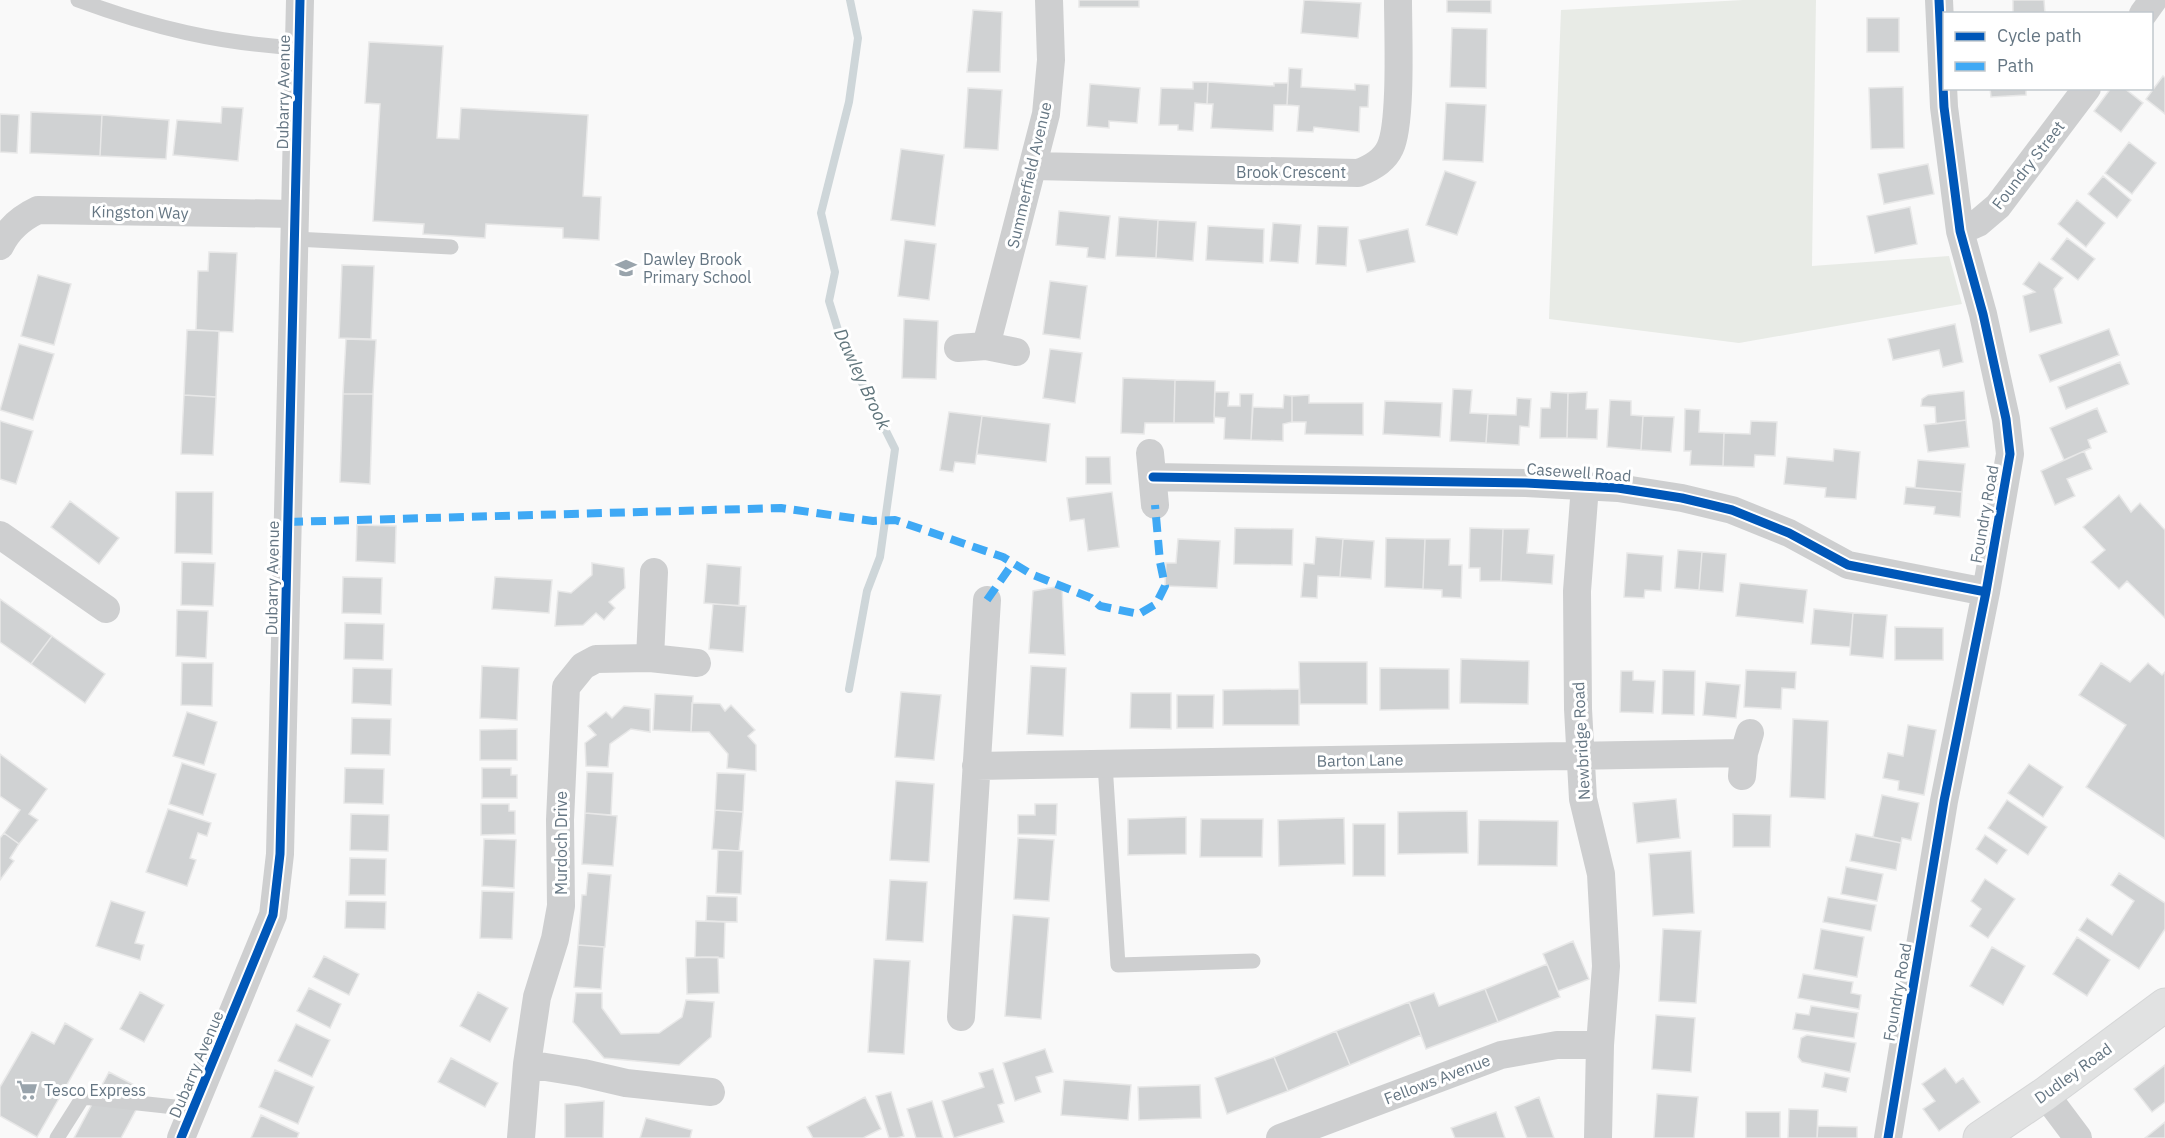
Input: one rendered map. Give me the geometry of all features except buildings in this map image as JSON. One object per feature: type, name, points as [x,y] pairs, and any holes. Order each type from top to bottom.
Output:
[{"type":"main road","name":"Dudley Road","points":[[1980,1138],[2045,1094],[2165,1005]]},
{"type":"street","name":"Dubarry Avenue","points":[[181,1138],[273,915],[280,854],[300,0]]},
{"type":"street","name":"Summerfield Avenue","points":[[1016,351],[972,347],[1034,166],[1047,114],[1051,60],[1048,0]]},
{"type":"street","name":"Brook Crescent","points":[[1034,166],[1358,173],[1371,168],[1382,159],[1395,134],[1398,0]]},
{"type":"street","name":"Foundry Road","points":[[1939,0],[1943,86]]},
{"type":"street","name":"Foundry Road","points":[[1888,1138],[1944,801],[1986,592],[2010,454],[2006,419],[1983,314],[1960,231],[1943,90]]},
{"type":"street","name":"Foundry Street","points":[[1960,231],[1978,223],[1998,206],[2085,90]]},
{"type":"street","name":"Kingston Way","points":[[0,246],[6,235],[24,217],[38,210],[295,227]]},
{"type":"street","name":"Casewell Road","points":[[1155,505],[1152,465],[1618,488],[1682,498],[1732,510],[1790,533],[1848,565],[1986,592]]},
{"type":"street","name":"Newbridge Road","points":[[1585,486],[1577,591],[1580,756],[1583,799],[1601,874],[1606,966],[1600,1045],[1599,1138]]},
{"type":"street","points":[[0,535],[106,609]]},
{"type":"street","points":[[650,658],[654,572]]},
{"type":"street","points":[[961,1017],[987,600]]},
{"type":"street","name":"Murdoch Drive","points":[[521,1138],[527,1064],[537,997],[555,939],[561,906],[560,820],[566,687],[584,666],[596,659],[650,658],[697,663]]},
{"type":"street","name":"Barton Lane","points":[[976,766],[1745,754]]},
{"type":"street","name":"Fellows Avenue","points":[[1280,1138],[1501,1055],[1557,1045],[1600,1045]]},
{"type":"street","points":[[527,1064],[582,1072],[626,1083],[711,1092]]},
{"type":"street","points":[[2045,1094],[2078,1138]]},
{"type":"lane","points":[[78,0],[153,27],[201,38],[249,45],[299,48]]},
{"type":"lane","points":[[295,227],[451,247]]},
{"type":"lane","points":[[1105,764],[1118,965],[1253,960]]},
{"type":"lane","points":[[57,1138],[83,1097],[193,1109]]},
{"type":"shaded area","points":[[1743,0],[1816,0],[1812,266],[1949,256],[1962,304],[1739,343],[1549,319],[1561,10]]},
{"type":"waterway","name":"Dawley Brook","points":[[849,689],[867,591],[880,557],[895,449],[842,343],[829,301],[835,272],[821,213],[849,102],[858,38],[850,0]]},
{"type":"marked path","points":[[288,522],[781,508],[873,521],[895,520],[1003,557],[1031,574],[1091,598],[1100,606],[1139,614],[1156,604],[1165,586],[1160,562],[1155,505]]},
{"type":"marked path","points":[[987,600],[1013,563]]},
{"type":"cycle path","points":[[181,1138],[273,915],[280,854],[300,0]]},
{"type":"cycle path","points":[[1939,0],[1943,86]]},
{"type":"cycle path","points":[[1888,1138],[1944,801],[1986,592],[2010,454],[2006,419],[1983,314],[1960,231],[1943,90]]},
{"type":"cycle path","points":[[1153,477],[1526,483],[1618,488],[1682,498],[1732,510],[1789,533],[1848,565],[1986,592]]},
{"type":"place","name":"Dawley Brook Primary School","points":[[626,268]]},
{"type":"place","name":"Tesco Express","points":[[27,1090]]}]
